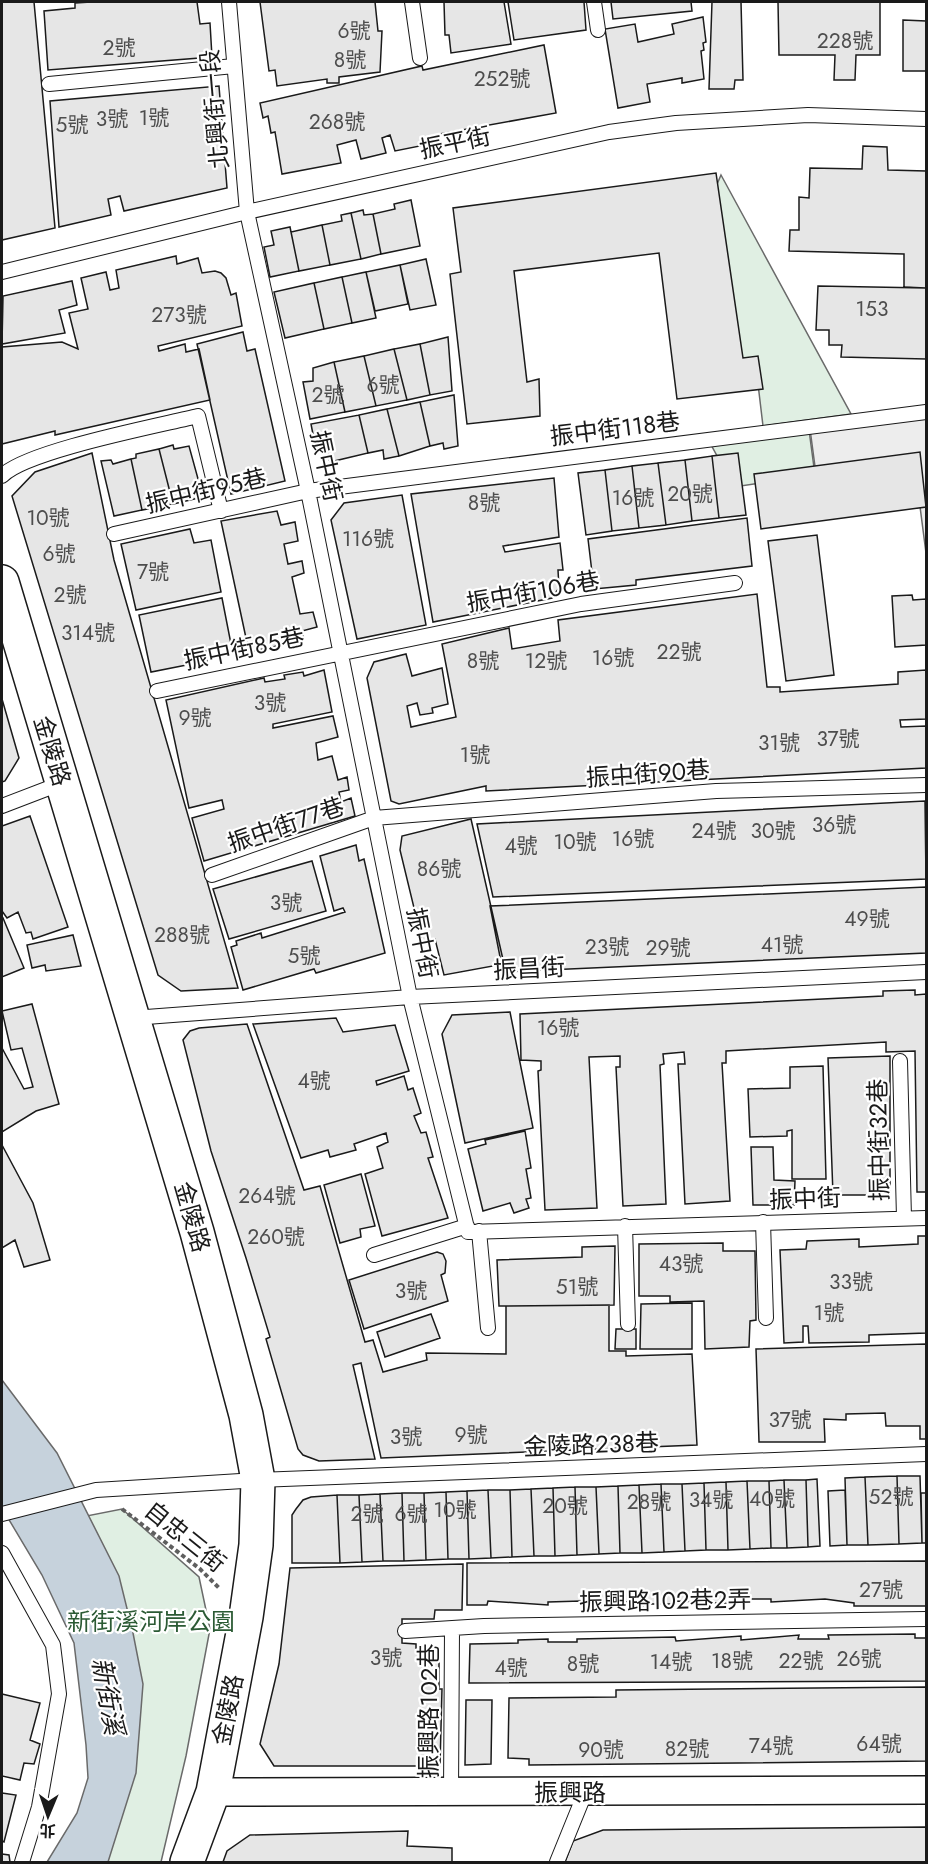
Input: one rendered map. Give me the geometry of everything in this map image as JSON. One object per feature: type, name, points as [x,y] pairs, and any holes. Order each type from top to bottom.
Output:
[{"type":"main road","name":"金陵路","points":[[4,594],[133,1017],[234,1369],[246,1415],[258,1480],[256,1545],[246,1617],[213,1792],[187,1863]]},
{"type":"street","name":"振興路","points":[[213,1792],[585,1793],[927,1790]]},
{"type":"lane","name":"北興街一段","points":[[229,2],[247,212]]},
{"type":"lane","points":[[412,2],[420,58]]},
{"type":"lane","points":[[594,2],[598,30]]},
{"type":"lane","points":[[50,84],[234,66]]},
{"type":"lane","name":"振平街","points":[[2,272],[247,212],[609,132],[676,123],[808,115],[927,118]]},
{"type":"lane","name":"振中街","points":[[247,212],[308,491],[410,997],[473,1228],[927,1218]]},
{"type":"lane","name":"振中街118巷","points":[[308,491],[927,412]]},
{"type":"lane","points":[[2,476],[7,471],[44,454],[198,416],[221,511]]},
{"type":"lane","name":"振中街95巷","points":[[114,534],[308,491]]},
{"type":"lane","name":"振中街106巷","points":[[340,652],[581,604],[735,583]]},
{"type":"lane","name":"振中街85巷","points":[[157,691],[340,652]]},
{"type":"lane","points":[[2,806],[62,783]]},
{"type":"lane","name":"振中街90巷","points":[[374,818],[716,790],[927,785]]},
{"type":"lane","name":"振中街77巷","points":[[212,875],[374,818]]},
{"type":"lane","name":"振昌街","points":[[133,1017],[410,997],[927,972]]},
{"type":"lane","name":"振中街32巷","points":[[900,1061],[904,1218]]},
{"type":"lane","points":[[763,1222],[766,1318]]},
{"type":"lane","points":[[625,1226],[627,1324]]},
{"type":"lane","points":[[374,1255],[473,1228],[488,1328]]},
{"type":"lane","name":"金陵路238巷","points":[[2,1514],[96,1490],[258,1480],[927,1454]]},
{"type":"lane","points":[[2,1552],[53,1645],[60,1694],[39,1807],[22,1863]]},
{"type":"lane","name":"振興路102巷2弄","points":[[405,1631],[496,1626],[927,1619]]},
{"type":"lane","name":"振興路102巷","points":[[451,1793],[452,1630]]},
{"type":"lane","points":[[557,1863],[585,1793]]},
{"type":"path","name":"自忠三街","points":[[96,1490],[200,1569],[246,1617]]},
{"type":"green space","points":[[721,175],[851,414],[763,426],[758,384],[737,387],[712,196]]},
{"type":"green space","points":[[809,430],[815,475],[734,487],[709,441]]},
{"type":"green space","name":"新街溪河岸公園","points":[[122,1509],[199,1577],[210,1629],[186,1756],[161,1862],[93,1862],[105,1839],[71,1519]]},
{"type":"shaded area","points":[[926,416],[926,553],[914,460],[816,474],[810,429]]},
{"type":"water","name":"新街溪","points":[[2,1380],[57,1453],[119,1576],[133,1633],[143,1684],[136,1773],[108,1862],[47,1862],[77,1813],[88,1778],[86,1745],[74,1643],[42,1575],[2,1508]]},
{"type":"building","points":[[2,2],[34,2],[55,228],[2,240]]},
{"type":"building","points":[[197,2],[200,24],[210,23],[212,57],[48,70],[44,11],[75,8],[75,3]]},
{"type":"building","points":[[260,2],[375,2],[378,31],[382,31],[380,72],[339,77],[339,83],[327,83],[327,79],[277,86],[275,70],[269,71]]},
{"type":"building","points":[[444,2],[504,2],[511,44],[451,53],[449,35],[445,35]]},
{"type":"building","points":[[508,2],[584,2],[586,30],[514,40]]},
{"type":"building","points":[[611,2],[691,2],[692,11],[613,19]]},
{"type":"building","points":[[712,2],[741,2],[743,80],[735,80],[734,89],[709,89]]},
{"type":"building","points":[[778,2],[880,2],[880,55],[856,55],[855,80],[834,80],[835,55],[779,55]]},
{"type":"building","points":[[703,17],[706,42],[703,43],[704,50],[701,51],[704,79],[682,83],[682,78],[647,84],[650,102],[618,108],[605,29],[635,24],[638,42],[674,34],[672,24]]},
{"type":"building","points":[[903,20],[926,21],[926,71],[903,71]]},
{"type":"building","points":[[544,45],[556,113],[439,134],[440,142],[395,151],[390,135],[382,138],[386,153],[361,159],[356,140],[337,145],[341,163],[282,174],[275,132],[271,133],[268,116],[263,118],[260,103],[422,66],[423,70]]},
{"type":"building","points":[[219,86],[227,188],[124,211],[120,196],[108,199],[111,215],[59,227],[50,101]]},
{"type":"building","points":[[863,146],[887,147],[888,170],[926,171],[926,288],[904,287],[904,254],[789,251],[790,230],[799,230],[799,197],[809,198],[810,168],[862,169]]},
{"type":"building","points":[[716,173],[743,358],[758,356],[763,389],[677,399],[659,253],[514,271],[527,382],[539,379],[540,416],[467,424],[450,274],[461,272],[453,208]]},
{"type":"building","points":[[411,200],[420,246],[381,254],[373,214],[395,209],[394,204]]},
{"type":"building","points":[[363,210],[364,215],[373,214],[381,254],[361,259],[351,213]]},
{"type":"building","points":[[351,213],[361,259],[330,265],[322,225],[342,221],[341,215]]},
{"type":"building","points":[[322,225],[330,265],[299,271],[291,232]]},
{"type":"building","points":[[290,227],[299,271],[270,277],[264,247],[274,245],[271,231]]},
{"type":"building","points":[[176,256],[177,264],[198,258],[202,273],[215,271],[221,273],[226,278],[231,295],[236,293],[242,326],[158,346],[159,351],[185,344],[186,352],[199,349],[210,400],[55,435],[55,431],[2,444],[2,347],[62,342],[78,349],[69,313],[88,309],[81,278],[106,272],[110,290],[119,288],[116,270]]},
{"type":"building","points":[[426,259],[436,305],[410,310],[400,265]]},
{"type":"building","points":[[400,265],[408,304],[375,311],[366,272]]},
{"type":"building","points":[[366,272],[376,318],[352,323],[342,277]]},
{"type":"building","points":[[342,277],[352,323],[324,329],[314,283]]},
{"type":"building","points":[[72,281],[77,305],[59,310],[65,333],[2,344],[3,296]]},
{"type":"building","points":[[314,283],[324,329],[285,338],[274,292]]},
{"type":"building","points":[[818,286],[926,288],[926,359],[841,357],[842,345],[829,345],[829,330],[816,330]]},
{"type":"building","points":[[243,332],[247,351],[255,349],[285,481],[231,494],[197,344]]},
{"type":"building","points":[[448,337],[452,391],[430,395],[420,344]]},
{"type":"building","points":[[420,344],[430,395],[407,400],[394,349]]},
{"type":"building","points":[[394,349],[407,400],[376,406],[364,356]]},
{"type":"building","points":[[364,356],[376,406],[345,412],[334,362]]},
{"type":"building","points":[[334,362],[345,412],[310,419],[303,382],[313,381],[313,368]]},
{"type":"building","points":[[454,395],[458,446],[444,449],[443,443],[430,446],[420,402]]},
{"type":"building","points":[[420,402],[430,446],[399,456],[387,409]]},
{"type":"building","points":[[387,409],[399,456],[384,459],[383,450],[368,453],[359,415]]},
{"type":"building","points":[[359,415],[368,453],[330,462],[326,448],[316,450],[311,424]]},
{"type":"building","points":[[173,445],[174,449],[189,446],[203,497],[173,504],[159,449]]},
{"type":"building","points":[[159,449],[173,504],[142,510],[131,459],[136,458],[136,454]]},
{"type":"building","points":[[920,452],[926,507],[761,529],[754,474]]},
{"type":"building","points":[[92,453],[114,560],[238,988],[181,991],[158,975],[12,496],[35,472]]},
{"type":"building","points":[[738,453],[746,515],[719,518],[712,456]]},
{"type":"building","points":[[712,456],[719,518],[692,521],[685,460]]},
{"type":"building","points":[[131,459],[142,510],[114,516],[101,461],[111,460],[113,464]]},
{"type":"building","points":[[685,460],[692,521],[666,525],[658,463]]},
{"type":"building","points":[[658,463],[666,525],[639,528],[632,466]]},
{"type":"building","points":[[632,466],[639,528],[612,531],[605,470]]},
{"type":"building","points":[[605,470],[612,531],[586,535],[578,473]]},
{"type":"building","points":[[554,478],[559,537],[503,546],[505,552],[560,543],[563,570],[558,570],[559,588],[552,598],[433,622],[411,494]]},
{"type":"building","points":[[402,495],[426,625],[357,639],[331,520],[344,503]]},
{"type":"building","points":[[277,511],[281,525],[295,522],[298,541],[284,544],[288,564],[302,561],[304,573],[292,577],[300,614],[313,612],[317,627],[302,631],[304,640],[249,652],[221,521]]},
{"type":"building","points":[[747,518],[752,566],[636,580],[636,585],[594,589],[588,539]]},
{"type":"building","points":[[190,529],[194,543],[211,540],[221,592],[136,610],[121,544]]},
{"type":"building","points":[[817,535],[834,675],[786,681],[768,541]]},
{"type":"building","points":[[757,594],[767,687],[780,687],[780,692],[898,684],[898,672],[926,670],[926,719],[900,720],[901,727],[926,726],[926,768],[486,791],[486,786],[399,804],[391,801],[367,678],[374,662],[406,654],[412,676],[442,668],[448,704],[432,708],[433,713],[420,715],[417,703],[407,706],[411,727],[456,717],[442,644],[509,628],[512,649],[560,641],[558,620]]},
{"type":"building","points":[[912,595],[913,600],[926,599],[926,645],[895,647],[892,596]]},
{"type":"building","points":[[222,598],[231,644],[205,651],[207,661],[151,672],[139,615]]},
{"type":"building","points":[[324,670],[332,712],[273,724],[273,728],[333,716],[338,737],[316,743],[318,760],[332,756],[338,780],[347,777],[349,790],[339,792],[341,802],[351,798],[355,816],[204,861],[192,818],[224,809],[222,800],[189,808],[166,700],[264,678],[265,682],[285,679],[284,675],[303,672],[304,676]]},
{"type":"building","points":[[2,699],[19,758],[5,781],[2,782]]},
{"type":"building","points":[[925,801],[926,879],[493,897],[477,824]]},
{"type":"building","points":[[30,816],[68,927],[33,939],[31,932],[26,933],[18,912],[7,918],[2,911],[2,826]]},
{"type":"building","points":[[471,819],[504,964],[444,975],[435,939],[422,941],[400,850],[402,836]]},
{"type":"building","points":[[356,845],[359,861],[364,859],[385,953],[316,973],[314,969],[243,990],[231,947],[237,945],[236,941],[261,933],[262,938],[345,912],[343,908],[334,911],[320,856]]},
{"type":"building","points":[[312,861],[326,911],[229,939],[213,889]]},
{"type":"building","points":[[926,887],[926,953],[503,972],[490,906]]},
{"type":"building","points":[[2,919],[24,968],[2,977]]},
{"type":"building","points":[[73,935],[81,966],[46,971],[45,965],[32,968],[27,945]]},
{"type":"building","points":[[915,990],[915,995],[926,994],[926,1192],[917,1192],[915,1051],[886,1052],[886,1042],[726,1051],[726,1063],[722,1063],[730,1201],[685,1204],[678,1064],[685,1064],[684,1052],[663,1054],[664,1064],[660,1065],[666,1204],[623,1206],[616,1067],[620,1067],[620,1056],[589,1057],[597,1208],[545,1210],[538,1071],[541,1070],[541,1061],[521,1060],[520,1014],[883,996],[883,991]]},
{"type":"building","points":[[32,1004],[59,1104],[36,1111],[2,1132],[2,1048],[24,1089],[33,1087],[22,1048],[11,1050],[2,1011]]},
{"type":"building","points":[[510,1012],[533,1128],[465,1143],[442,1034],[452,1015]]},
{"type":"building","points":[[336,1018],[343,1032],[395,1025],[409,1071],[376,1081],[377,1085],[404,1076],[408,1090],[413,1088],[421,1113],[414,1116],[421,1133],[426,1132],[433,1157],[428,1158],[448,1218],[382,1236],[365,1174],[383,1168],[377,1147],[388,1142],[386,1133],[354,1144],[356,1150],[330,1157],[328,1150],[301,1158],[253,1024]]},
{"type":"building","points":[[247,1024],[304,1190],[320,1186],[365,1342],[373,1340],[383,1372],[427,1360],[426,1353],[506,1354],[506,1306],[609,1305],[609,1351],[626,1351],[626,1356],[692,1354],[697,1445],[381,1458],[361,1363],[353,1365],[375,1459],[319,1461],[303,1455],[298,1449],[266,1339],[270,1337],[211,1151],[183,1040],[190,1031],[199,1028]]},
{"type":"building","points":[[890,1056],[890,1195],[833,1195],[828,1058]]},
{"type":"building","points":[[823,1066],[826,1179],[792,1179],[792,1130],[787,1131],[787,1136],[750,1137],[748,1089],[790,1088],[790,1067]]},
{"type":"building","points":[[525,1131],[531,1168],[526,1169],[531,1198],[526,1199],[529,1208],[514,1213],[510,1203],[483,1211],[468,1149],[486,1144],[485,1140]]},
{"type":"building","points":[[2,1145],[33,1203],[50,1260],[24,1267],[15,1240],[2,1248]]},
{"type":"building","points":[[751,1147],[773,1147],[774,1180],[795,1181],[794,1205],[753,1205]]},
{"type":"building","points":[[361,1174],[375,1226],[360,1229],[361,1237],[340,1243],[324,1185]]},
{"type":"building","points":[[918,1236],[926,1236],[926,1333],[869,1335],[869,1342],[809,1343],[808,1326],[803,1326],[803,1342],[784,1343],[780,1250],[806,1249],[807,1241],[859,1239],[859,1247],[918,1244]]},
{"type":"building","points":[[723,1243],[723,1251],[755,1251],[756,1320],[750,1321],[749,1347],[705,1349],[704,1301],[670,1302],[670,1296],[639,1296],[639,1244]]},
{"type":"building","points":[[615,1246],[614,1305],[499,1306],[497,1260],[582,1257],[582,1247]]},
{"type":"building","points":[[437,1252],[443,1254],[446,1261],[445,1273],[441,1275],[448,1301],[364,1329],[349,1280]]},
{"type":"building","points":[[692,1303],[692,1349],[640,1349],[641,1304]]},
{"type":"building","points":[[431,1314],[440,1338],[385,1357],[377,1332]]},
{"type":"building","points":[[616,1329],[636,1329],[636,1349],[615,1349]]},
{"type":"building","points":[[926,1344],[926,1439],[920,1439],[920,1426],[886,1426],[885,1413],[846,1414],[846,1420],[824,1419],[825,1442],[759,1442],[756,1349]]},
{"type":"building","points":[[897,1476],[899,1544],[868,1545],[865,1477]]},
{"type":"building","points":[[897,1476],[920,1476],[922,1543],[899,1544]]},
{"type":"building","points":[[865,1477],[868,1545],[847,1545],[845,1478]]},
{"type":"building","points":[[817,1479],[820,1546],[808,1547],[806,1480]]},
{"type":"building","points":[[784,1480],[787,1548],[771,1548],[769,1481]]},
{"type":"building","points":[[784,1480],[806,1480],[808,1547],[787,1548]]},
{"type":"building","points":[[747,1481],[750,1549],[728,1550],[726,1482]]},
{"type":"building","points":[[747,1481],[769,1481],[771,1548],[750,1549]]},
{"type":"building","points":[[726,1482],[728,1550],[706,1550],[704,1483]]},
{"type":"building","points":[[704,1483],[706,1550],[685,1551],[682,1484]]},
{"type":"building","points":[[661,1484],[664,1552],[642,1553],[639,1485]]},
{"type":"building","points":[[661,1484],[682,1484],[685,1551],[664,1552]]},
{"type":"building","points":[[639,1485],[642,1553],[620,1553],[618,1486]]},
{"type":"building","points":[[618,1486],[620,1553],[599,1554],[596,1487]]},
{"type":"building","points":[[575,1487],[577,1555],[555,1556],[553,1488]]},
{"type":"building","points":[[575,1487],[596,1487],[599,1554],[577,1555]]},
{"type":"building","points":[[553,1488],[555,1556],[534,1556],[531,1489]]},
{"type":"building","points":[[531,1489],[534,1556],[512,1557],[510,1490]]},
{"type":"building","points":[[488,1490],[491,1558],[469,1559],[467,1491]]},
{"type":"building","points":[[488,1490],[510,1490],[512,1557],[491,1558]]},
{"type":"building","points":[[845,1490],[847,1545],[830,1546],[828,1491]]},
{"type":"building","points":[[467,1491],[469,1559],[448,1559],[446,1492]]},
{"type":"building","points":[[446,1492],[448,1559],[426,1560],[424,1493]]},
{"type":"building","points":[[402,1493],[404,1561],[383,1561],[380,1494]]},
{"type":"building","points":[[402,1493],[424,1493],[426,1560],[404,1561]]},
{"type":"building","points":[[921,1493],[926,1493],[926,1543],[922,1543]]},
{"type":"building","points":[[380,1494],[383,1561],[362,1562],[359,1495]]},
{"type":"building","points":[[337,1495],[340,1563],[292,1563],[292,1515],[303,1500],[311,1497]]},
{"type":"building","points":[[337,1495],[359,1495],[362,1562],[340,1563]]},
{"type":"building","points":[[926,1561],[926,1606],[854,1606],[854,1603],[825,1599],[771,1602],[771,1599],[739,1599],[739,1604],[674,1601],[674,1604],[643,1604],[643,1609],[629,1608],[629,1602],[608,1601],[608,1605],[581,1604],[581,1601],[548,1602],[548,1605],[488,1601],[487,1605],[467,1605],[467,1563]]},
{"type":"building","points":[[463,1564],[462,1610],[435,1610],[434,1619],[402,1619],[402,1643],[416,1644],[416,1652],[439,1651],[439,1689],[442,1689],[440,1766],[274,1766],[260,1744],[279,1664],[290,1568]]},
{"type":"building","points":[[915,1634],[915,1638],[926,1638],[926,1681],[469,1683],[470,1644],[518,1643],[518,1640],[548,1639],[548,1642],[577,1642],[577,1639],[675,1637],[676,1641],[741,1636],[741,1640],[799,1635],[798,1639],[829,1639],[828,1635]]},
{"type":"building","points":[[926,1687],[926,1761],[529,1765],[529,1759],[508,1758],[509,1698],[616,1697],[616,1690]]},
{"type":"building","points":[[2,1694],[40,1703],[30,1740],[40,1744],[34,1764],[24,1763],[20,1780],[2,1776]]},
{"type":"building","points":[[466,1700],[492,1700],[491,1764],[465,1765]]},
{"type":"building","points":[[2,1793],[16,1795],[4,1842],[2,1841]]},
{"type":"building","points":[[926,1827],[926,1862],[565,1862],[573,1841],[603,1830]]},
{"type":"building","points":[[408,1831],[407,1846],[452,1848],[452,1862],[223,1862],[227,1851],[250,1835]]},
{"type":"building","points":[[2,1854],[9,1855],[10,1862],[2,1862]]}]
